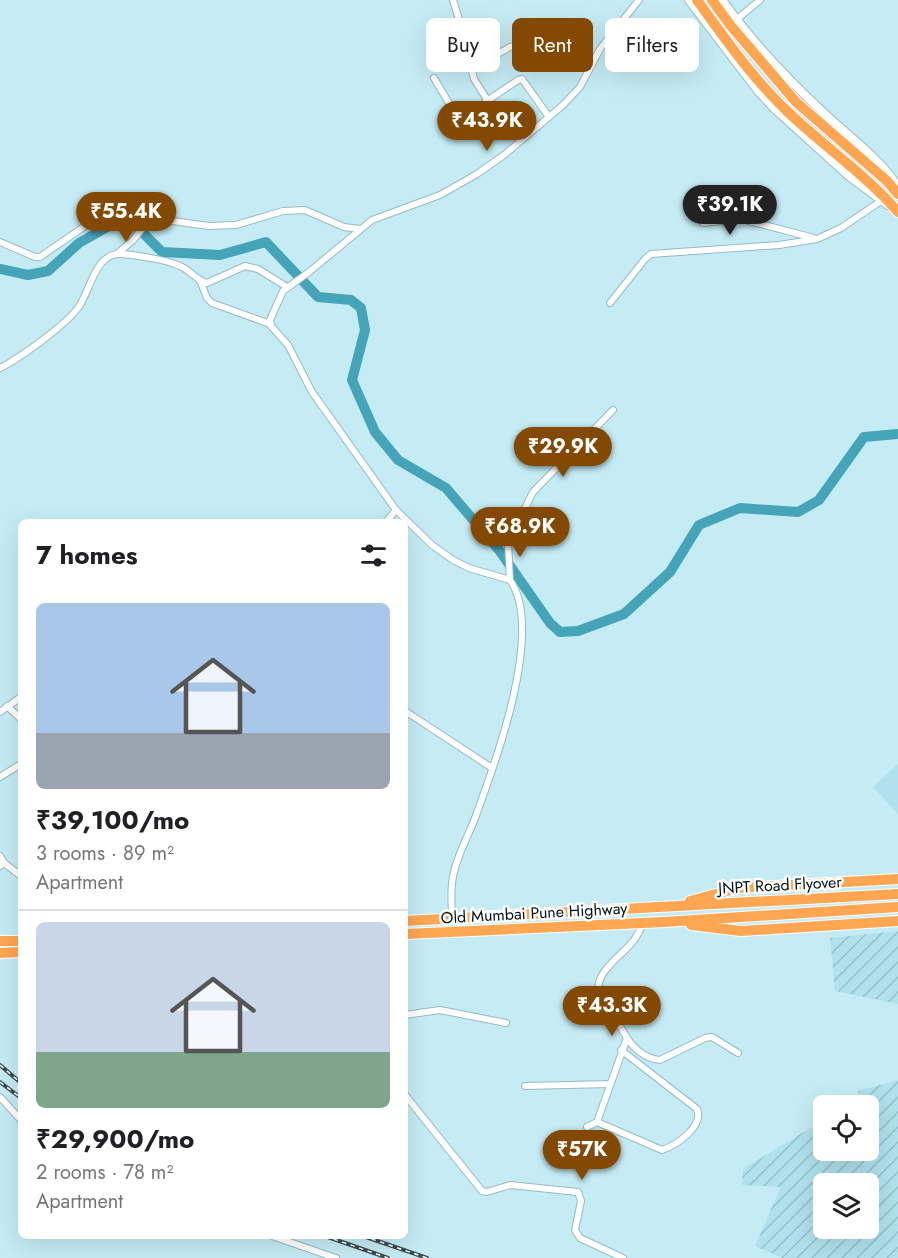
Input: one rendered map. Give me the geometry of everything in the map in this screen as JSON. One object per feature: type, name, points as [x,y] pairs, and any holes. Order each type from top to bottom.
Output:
[{"type":"highway","points":[[697,0],[721,33],[787,111],[898,212]]},
{"type":"highway","points":[[712,0],[731,26],[796,102],[887,181],[898,194]]},
{"type":"highway","points":[[664,907],[738,888],[898,879]]},
{"type":"highway","name":"JNPT Road Flyover","points":[[664,907],[898,894]]},
{"type":"highway","name":"Old Mumbai Pune Highway","points":[[408,921],[664,907]]},
{"type":"highway","name":"JNPT Road Flyover","points":[[664,922],[898,907]]},
{"type":"highway","points":[[664,922],[741,931],[898,921]]},
{"type":"highway","name":"Old Mumbai Pune Highway","points":[[408,934],[664,922]]},
{"type":"highway","points":[[0,941],[18,941]]},
{"type":"highway","points":[[0,953],[18,952]]},
{"type":"street","points":[[453,0],[458,18]]},
{"type":"street","points":[[270,324],[279,296],[289,285],[309,272],[360,229],[382,214],[440,195],[477,174],[504,155],[576,94],[600,49],[639,0]]},
{"type":"street","points":[[610,303],[651,254],[779,245],[817,239],[841,228],[880,195],[849,176],[775,109],[759,92],[689,0]]},
{"type":"street","points":[[722,0],[736,20],[772,60],[825,114],[888,172],[898,188]]},
{"type":"street","points":[[736,20],[759,0]]},
{"type":"street","points":[[474,72],[477,85],[488,101]]},
{"type":"street","points":[[434,78],[459,120],[518,80],[522,80],[549,117]]},
{"type":"street","points":[[0,242],[40,257],[101,215],[116,211],[135,212],[184,224],[236,225],[283,211],[301,209],[311,211],[344,227],[360,229]]},
{"type":"street","points":[[0,368],[21,356],[72,315],[80,307],[98,268],[135,237],[152,217]]},
{"type":"street","points":[[703,223],[741,219],[817,239]]},
{"type":"street","points":[[117,254],[179,265],[200,280],[210,282],[245,266],[258,269],[289,285]]},
{"type":"street","points":[[200,280],[207,298],[212,303],[270,324],[288,345],[312,392],[396,510],[405,519]]},
{"type":"street","points":[[452,919],[453,875],[492,768],[509,714],[520,666],[522,612],[519,598],[509,577],[508,543],[533,492],[613,410]]},
{"type":"street","points":[[388,519],[396,510]]},
{"type":"street","points":[[408,522],[432,545],[453,560],[469,568],[509,577]]},
{"type":"street","points":[[0,712],[18,699]]},
{"type":"street","points":[[7,706],[18,717]]},
{"type":"street","points":[[408,713],[492,768]]},
{"type":"street","points":[[0,777],[18,766]]},
{"type":"street","points":[[0,856],[2,865],[18,874]]},
{"type":"street","points":[[643,923],[634,941],[609,965],[601,979],[598,992],[627,1038],[639,1052],[652,1059],[660,1059],[705,1038],[712,1037],[738,1053]]},
{"type":"street","points":[[408,1015],[440,1010],[506,1023]]},
{"type":"street","points":[[587,1127],[597,1122],[627,1038]]},
{"type":"street","points":[[597,1122],[662,1150],[669,1148],[697,1126],[699,1118],[697,1108],[621,1050]]},
{"type":"street","points":[[525,1086],[610,1084]]},
{"type":"street","points":[[0,1097],[18,1117]]},
{"type":"street","points":[[408,1099],[482,1191],[487,1192],[510,1185],[576,1191],[580,1195],[575,1230],[577,1235],[623,1258]]},
{"type":"street","points":[[281,1239],[336,1258]]},
{"type":"shaded area","points":[[898,764],[898,814],[873,787]]},
{"type":"shaded area","points":[[898,931],[898,1004],[835,991],[830,938]]},
{"type":"shaded area","points":[[898,1080],[898,1258],[782,1258],[755,1246],[781,1187],[742,1185],[743,1169],[812,1127],[813,1161],[879,1161],[879,1095],[859,1095],[858,1091]]},
{"type":"waterway","points":[[0,269],[28,275],[48,271],[79,243],[109,226],[131,221],[162,252],[220,255],[266,242],[318,297],[351,300],[361,308],[365,330],[352,380],[375,432],[398,460],[446,488],[499,550],[550,623],[560,632],[578,631],[624,614],[670,572],[699,525],[740,508],[798,512],[819,500],[864,437],[898,434]]},
{"type":"railway","points":[[0,1065],[18,1080]]},
{"type":"railway","points":[[0,1082],[18,1096]]},
{"type":"railway","points":[[334,1239],[388,1258]]},
{"type":"railway","points":[[372,1239],[427,1258]]}]
